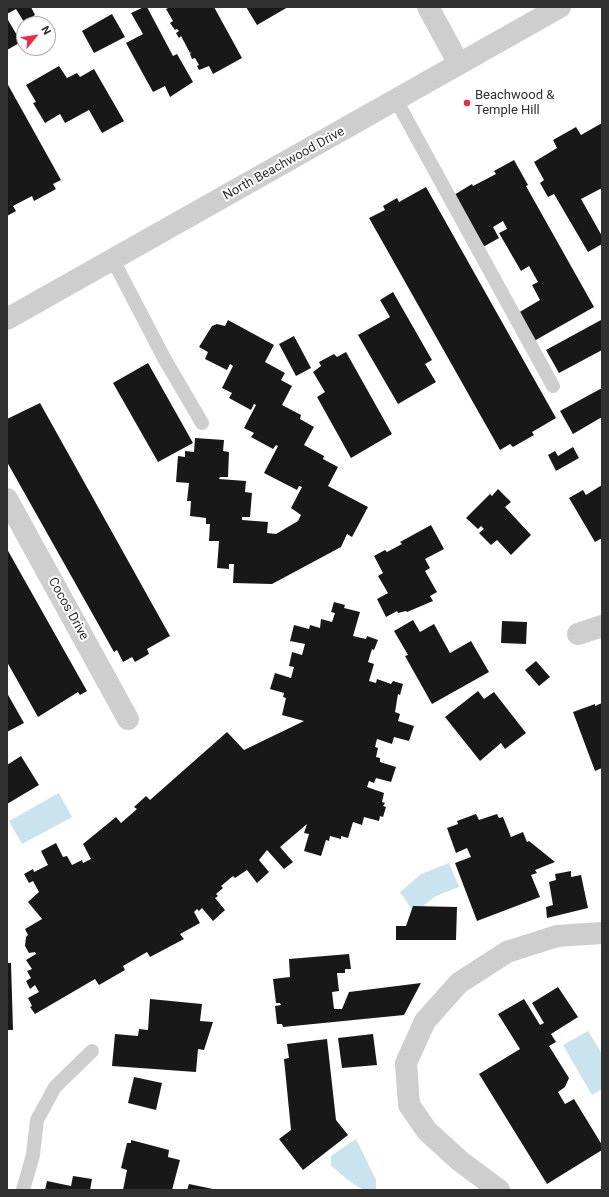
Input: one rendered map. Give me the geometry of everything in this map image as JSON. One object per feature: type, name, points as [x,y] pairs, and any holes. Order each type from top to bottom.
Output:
[{"type":"street","points":[[428,7],[459,64]]},
{"type":"street","name":"North Beachwood Drive","points":[[7,319],[560,7]]},
{"type":"street","name":"Cocos Drive","points":[[7,499],[128,719]]},
{"type":"street","points":[[578,634],[602,626]]},
{"type":"street","points":[[499,1190],[460,1161],[427,1131],[409,1105],[406,1063],[425,1021],[459,983],[507,952],[557,936],[602,933]]},
{"type":"lane","points":[[396,100],[553,386]]},
{"type":"lane","points":[[113,260],[164,358],[202,423]]},
{"type":"lane","points":[[22,1190],[33,1155],[37,1120],[55,1087],[92,1051]]},
{"type":"water","points":[[59,793],[72,817],[22,844],[9,821]]},
{"type":"water","points":[[449,863],[459,887],[436,896],[414,913],[400,892],[421,874]]},
{"type":"water","points":[[588,1031],[602,1054],[602,1089],[592,1095],[563,1045]]},
{"type":"water","points":[[356,1139],[376,1180],[376,1189],[370,1190],[359,1187],[346,1179],[331,1166],[331,1156]]},
{"type":"building","points":[[7,7],[31,7],[35,15],[20,16],[16,9],[7,14]]},
{"type":"building","points":[[147,7],[173,56],[177,54],[193,82],[170,97],[165,86],[153,92],[126,43],[143,34],[131,13]]},
{"type":"building","points":[[170,7],[214,7],[242,58],[213,74],[209,66],[199,70],[197,66],[199,65],[195,58],[192,59],[190,54],[192,52],[190,53],[181,36],[179,38],[176,33],[179,31],[177,29],[175,30],[170,23],[173,21],[166,9]]},
{"type":"building","points":[[246,7],[288,7],[257,25]]},
{"type":"building","points":[[112,14],[125,37],[94,53],[82,31]]},
{"type":"building","points":[[8,20],[16,34],[16,45],[7,50]]},
{"type":"building","points":[[59,66],[67,78],[77,73],[80,77],[94,69],[124,121],[102,133],[89,110],[65,123],[60,114],[45,123],[33,103],[36,102],[26,85]]},
{"type":"building","points":[[7,83],[61,180],[53,184],[56,189],[34,201],[32,196],[13,206],[16,211],[7,216]]},
{"type":"building","points":[[602,123],[602,188],[581,199],[602,236],[602,244],[588,252],[554,194],[548,197],[540,183],[544,180],[534,162],[557,148],[553,140],[576,127],[581,135]]},
{"type":"building","points":[[514,160],[528,185],[526,186],[594,307],[534,341],[518,313],[540,300],[532,285],[538,282],[529,266],[521,271],[499,233],[507,229],[503,221],[493,227],[499,238],[483,247],[454,195],[472,184],[473,186],[496,174],[494,171]]},
{"type":"building","points":[[426,187],[556,418],[532,432],[534,435],[513,447],[510,444],[500,450],[369,218],[385,210],[383,206],[397,198],[399,202]]},
{"type":"building","points":[[393,292],[432,360],[425,364],[436,382],[398,404],[358,335],[390,317],[380,300]]},
{"type":"building","points":[[228,320],[274,345],[265,362],[285,373],[281,380],[292,386],[282,405],[301,415],[300,419],[314,427],[304,445],[324,456],[323,459],[338,467],[328,486],[368,507],[352,537],[347,534],[341,547],[272,584],[233,583],[234,564],[229,564],[229,569],[217,568],[219,541],[209,541],[210,524],[206,524],[206,518],[190,516],[191,501],[187,501],[189,483],[176,482],[178,456],[185,457],[185,451],[194,452],[195,438],[224,440],[223,451],[229,452],[228,477],[220,477],[219,479],[246,481],[245,492],[252,493],[250,517],[242,517],[242,520],[268,522],[267,533],[276,534],[298,521],[301,515],[291,508],[302,487],[299,486],[297,490],[264,473],[278,446],[276,445],[273,449],[251,437],[254,433],[244,428],[256,405],[254,404],[251,410],[229,398],[232,393],[222,388],[233,366],[230,364],[227,370],[205,359],[208,352],[199,347],[212,326],[217,324],[225,326]]},
{"type":"building","points":[[601,320],[602,350],[559,373],[546,350]]},
{"type":"building","points":[[294,336],[311,368],[296,376],[279,344]]},
{"type":"building","points":[[346,352],[392,434],[351,458],[317,397],[325,392],[313,372],[321,366],[319,362],[334,354],[337,357]]},
{"type":"building","points":[[148,363],[193,443],[158,462],[113,383]]},
{"type":"building","points":[[602,388],[602,417],[573,434],[560,411]]},
{"type":"building","points":[[40,403],[170,636],[147,649],[149,654],[135,662],[132,657],[123,662],[117,650],[114,652],[7,462],[7,419]]},
{"type":"building","points":[[573,447],[579,458],[556,471],[548,455],[555,451],[558,456]]},
{"type":"building","points":[[602,485],[602,538],[595,542],[569,498],[583,490],[586,495]]},
{"type":"building","points":[[498,489],[511,502],[505,507],[531,535],[511,555],[497,540],[491,545],[479,533],[484,529],[481,526],[478,529],[466,518],[490,494],[492,496]]},
{"type":"building","points":[[431,525],[444,549],[425,559],[430,568],[425,571],[437,592],[430,596],[433,601],[407,612],[398,613],[397,611],[386,617],[377,599],[388,593],[378,576],[383,573],[374,556],[385,550],[387,552],[402,544],[400,542]]},
{"type":"building","points":[[7,549],[87,691],[80,695],[78,692],[38,717],[7,662]]},
{"type":"building","points":[[334,602],[345,605],[344,608],[360,612],[353,636],[366,639],[367,636],[378,640],[374,650],[372,649],[368,662],[374,664],[369,681],[376,683],[377,679],[391,684],[393,681],[403,684],[400,695],[398,694],[395,712],[400,714],[398,721],[414,726],[409,741],[394,737],[392,744],[377,739],[375,747],[378,748],[376,757],[380,758],[380,762],[396,767],[391,782],[376,778],[374,783],[369,781],[367,787],[384,793],[382,802],[385,803],[383,806],[386,807],[383,817],[380,816],[379,821],[364,817],[362,825],[353,822],[348,838],[341,836],[341,839],[330,836],[329,841],[326,840],[321,856],[304,851],[309,834],[304,833],[307,824],[280,847],[293,862],[284,869],[267,850],[259,860],[269,872],[257,883],[247,870],[235,878],[233,876],[221,886],[223,888],[216,894],[218,896],[215,898],[225,910],[213,921],[202,908],[199,911],[197,909],[194,912],[200,923],[180,934],[184,939],[150,957],[147,952],[123,966],[125,970],[99,985],[95,979],[35,1014],[30,1007],[32,1006],[28,998],[39,992],[35,985],[30,989],[26,981],[31,978],[27,971],[32,969],[26,960],[36,954],[35,952],[29,953],[25,946],[26,937],[28,935],[25,929],[42,919],[28,902],[39,892],[33,881],[29,883],[24,874],[33,869],[34,872],[48,865],[41,851],[56,843],[63,857],[67,856],[72,865],[82,860],[83,863],[91,859],[83,844],[116,817],[121,823],[137,809],[134,807],[146,796],[150,800],[227,732],[244,750],[304,721],[282,715],[286,698],[283,697],[284,693],[270,689],[275,673],[291,678],[294,667],[289,666],[292,652],[302,655],[305,644],[290,641],[294,625],[309,629],[310,625],[320,628],[321,619],[332,622],[335,613],[331,612]]},
{"type":"building","points":[[413,620],[420,632],[434,624],[450,653],[471,641],[489,672],[432,704],[405,656],[408,655],[394,631]]},
{"type":"building","points":[[502,621],[527,622],[526,644],[501,643]]},
{"type":"building","points":[[536,661],[550,677],[539,686],[525,670]]},
{"type":"building","points":[[478,691],[484,699],[494,692],[526,733],[505,749],[501,743],[480,761],[445,717]]},
{"type":"building","points":[[7,693],[24,723],[7,732]]},
{"type":"building","points":[[602,703],[602,768],[595,771],[573,712]]},
{"type":"building","points":[[21,756],[39,785],[7,804],[7,765]]},
{"type":"building","points":[[476,814],[479,820],[497,814],[499,818],[503,817],[511,837],[523,832],[527,842],[529,841],[555,862],[535,870],[537,873],[531,875],[540,897],[477,921],[455,863],[471,857],[467,848],[456,853],[447,828],[458,824],[457,821]]},
{"type":"building","points":[[571,871],[571,877],[581,875],[588,908],[547,918],[546,907],[553,905],[549,882],[556,880],[555,874]]},
{"type":"building","points":[[413,906],[457,907],[456,940],[396,940],[396,926],[406,926]]},
{"type":"building","points":[[349,954],[351,969],[345,969],[345,973],[337,973],[339,991],[332,992],[334,1009],[342,1009],[349,992],[421,983],[404,1015],[283,1027],[282,1024],[277,1024],[275,1006],[281,1005],[280,1003],[276,1003],[273,979],[290,977],[289,959]]},
{"type":"building","points":[[7,963],[11,963],[13,1030],[7,1030]]},
{"type":"building","points":[[558,987],[578,1017],[551,1034],[556,1042],[549,1046],[569,1078],[565,1087],[558,1092],[565,1104],[574,1099],[602,1145],[602,1150],[547,1184],[479,1074],[520,1049],[498,1014],[524,999],[540,1025],[544,1023],[532,1003]]},
{"type":"building","points":[[150,999],[202,1004],[200,1021],[213,1022],[204,1050],[198,1049],[196,1072],[112,1066],[115,1034],[138,1036],[139,1029],[148,1030]]},
{"type":"building","points":[[373,1034],[377,1065],[342,1068],[338,1038]]},
{"type":"building","points":[[327,1039],[336,1120],[348,1135],[303,1170],[279,1139],[291,1130],[284,1059],[289,1058],[287,1044]]},
{"type":"building","points":[[134,1077],[162,1083],[156,1110],[128,1103]]},
{"type":"building","points":[[131,1140],[169,1150],[168,1157],[180,1160],[172,1190],[123,1190],[127,1170],[121,1168],[127,1143],[131,1143]]},
{"type":"building","points":[[73,1176],[92,1179],[90,1190],[45,1190],[47,1181],[71,1186]]},
{"type":"building","points":[[189,1184],[213,1189],[213,1190],[187,1190]]},
{"type":"place","name":"Beachwood & Temple Hill","points":[[467,103]]}]
